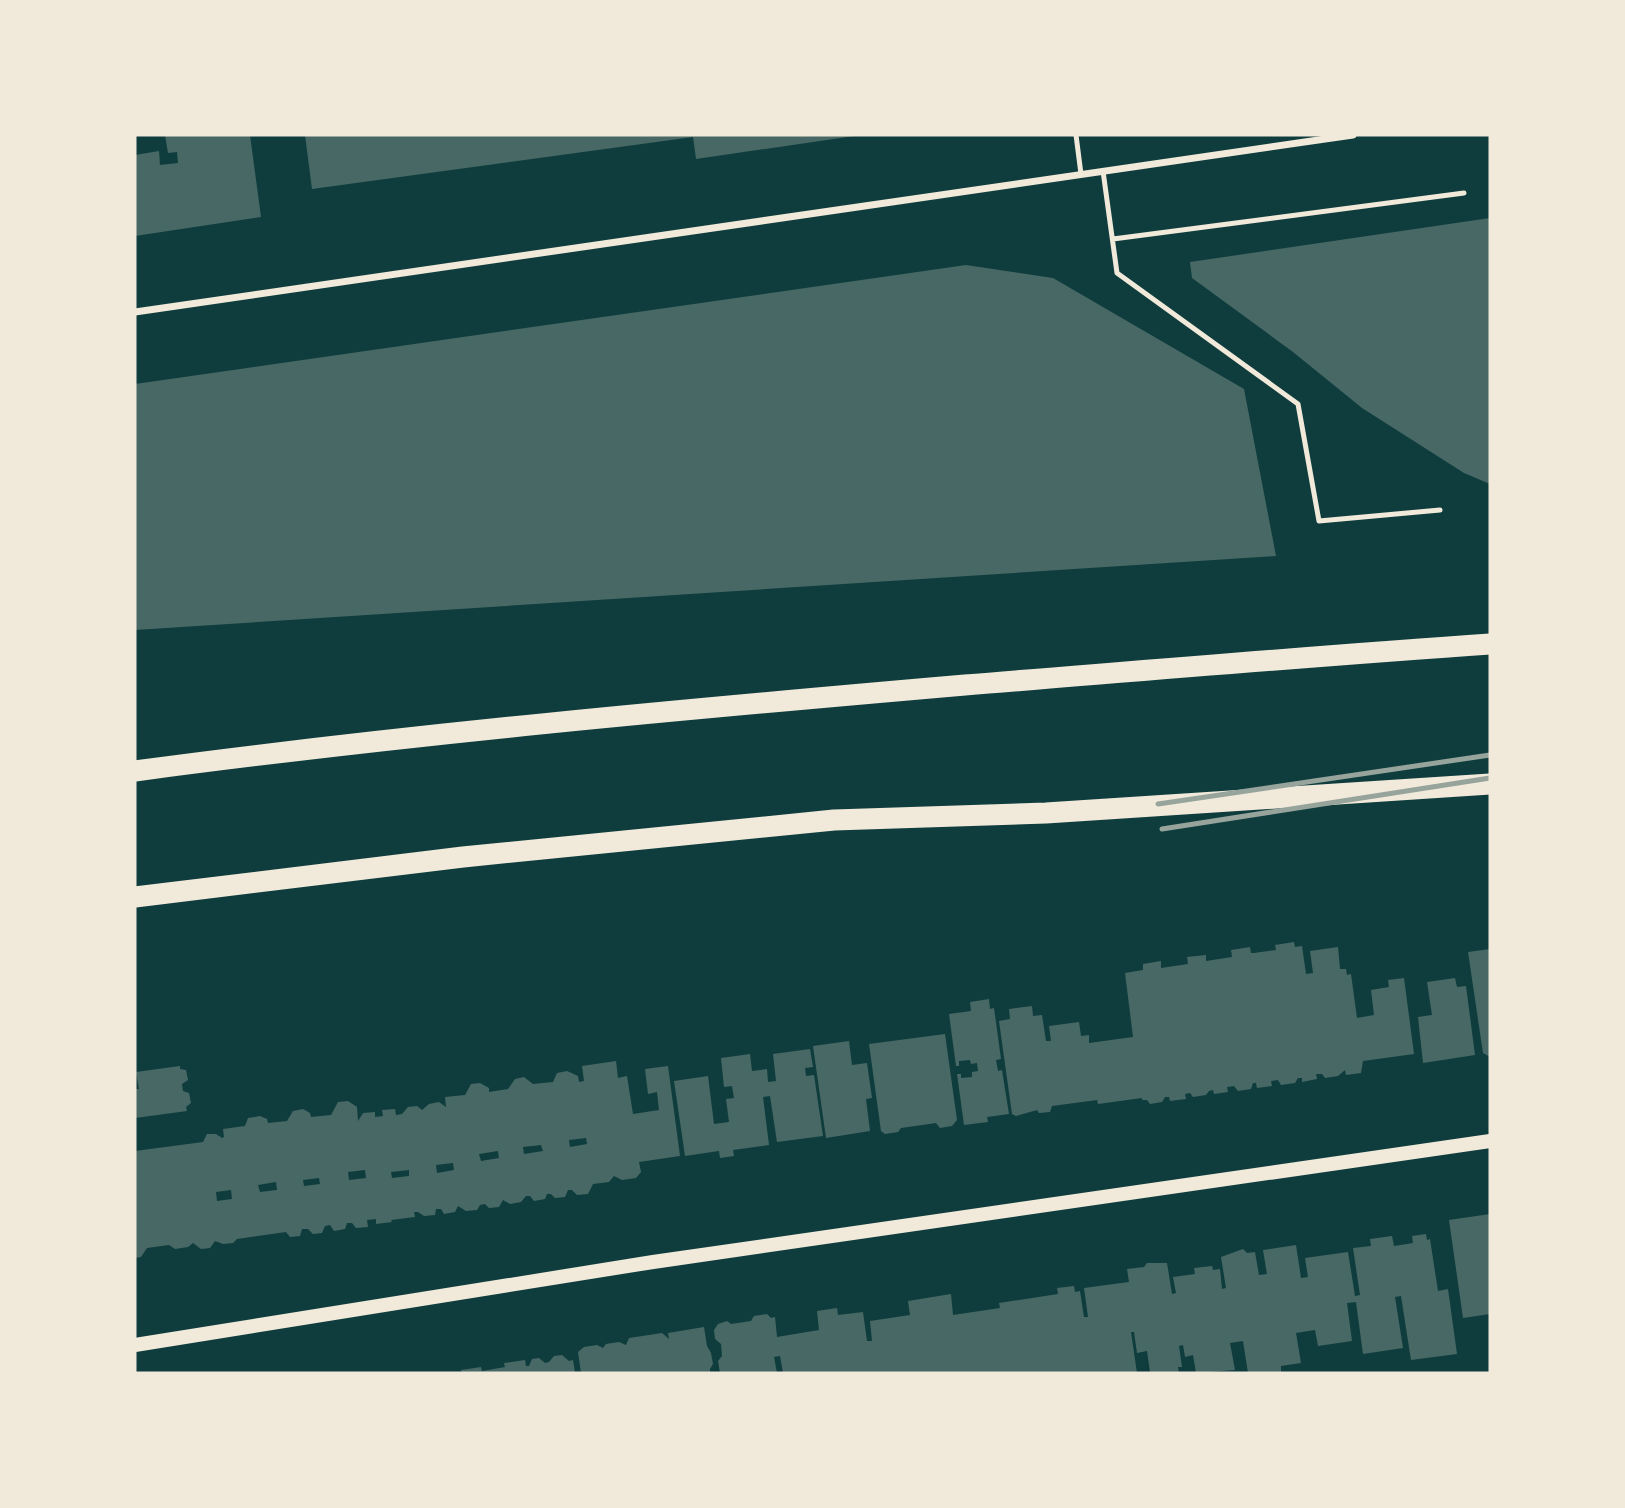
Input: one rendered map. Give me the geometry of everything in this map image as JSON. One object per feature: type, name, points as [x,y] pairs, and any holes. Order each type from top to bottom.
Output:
[{"type":"highway","points":[[135,771],[428,735],[815,698],[1490,644]]},
{"type":"highway","points":[[135,897],[477,856],[834,820],[1046,813],[1490,784]]},
{"type":"main road","points":[[135,1345],[653,1262],[1490,1141]]},
{"type":"street","points":[[135,312],[1353,135]]},
{"type":"lane","points":[[1076,135],[1081,174]]},
{"type":"lane","points":[[1102,171],[1117,273],[1298,404],[1319,521],[1440,510]]},
{"type":"lane","points":[[1112,239],[1464,193]]},
{"type":"building","points":[[165,135],[250,135],[261,217],[135,236],[135,155],[159,151],[160,165],[178,163],[177,152],[168,153]]},
{"type":"building","points":[[305,135],[854,136],[696,159],[693,137],[312,189]]},
{"type":"building","points":[[1490,218],[1490,484],[1464,473],[1362,408],[1293,352],[1192,278],[1190,262]]},
{"type":"building","points":[[966,265],[1053,278],[1244,389],[1276,556],[135,630],[135,384]]},
{"type":"building","points":[[1294,942],[1295,947],[1302,946],[1306,974],[1313,973],[1310,951],[1338,947],[1340,969],[1346,969],[1347,975],[1351,974],[1357,1018],[1374,1015],[1371,990],[1389,987],[1388,980],[1404,978],[1414,1054],[1363,1061],[1361,1073],[1346,1075],[1345,1070],[1338,1076],[1325,1078],[1322,1074],[1316,1074],[1317,1079],[1302,1082],[1302,1078],[1298,1078],[1295,1083],[1281,1085],[1278,1080],[1271,1081],[1272,1086],[1257,1088],[1256,1083],[1253,1083],[1251,1089],[1238,1091],[1234,1086],[1227,1087],[1228,1092],[1214,1094],[1213,1090],[1206,1095],[1193,1097],[1190,1093],[1185,1094],[1186,1099],[1170,1101],[1169,1097],[1165,1097],[1162,1102],[1150,1104],[1142,1098],[1098,1104],[1097,1100],[1052,1106],[1050,1112],[1039,1113],[1037,1110],[1016,1116],[1012,1114],[999,1021],[1010,1019],[1009,1009],[1032,1006],[1033,1016],[1042,1015],[1046,1041],[1051,1041],[1049,1026],[1079,1022],[1081,1036],[1089,1035],[1089,1043],[1133,1037],[1125,973],[1143,970],[1143,964],[1161,961],[1161,968],[1188,964],[1187,957],[1206,955],[1206,961],[1232,957],[1231,950],[1250,947],[1251,953],[1254,953],[1276,950],[1275,945]]},
{"type":"building","points":[[1490,949],[1490,1057],[1483,1053],[1468,952]]},
{"type":"building","points":[[1455,978],[1457,987],[1466,986],[1475,1055],[1423,1063],[1418,1017],[1432,1015],[1427,982]]},
{"type":"building","points":[[989,999],[990,1009],[994,1008],[1001,1059],[996,1060],[998,1071],[1002,1070],[1009,1114],[987,1117],[988,1122],[964,1125],[957,1074],[961,1074],[961,1078],[972,1077],[972,1072],[978,1071],[977,1063],[971,1064],[970,1060],[959,1061],[959,1066],[956,1066],[949,1014],[971,1011],[970,1002]]},
{"type":"building","points":[[945,1034],[957,1120],[952,1126],[940,1128],[936,1123],[901,1128],[898,1132],[885,1134],[881,1131],[869,1044]]},
{"type":"building","points":[[849,1041],[852,1065],[867,1063],[872,1098],[866,1099],[870,1131],[826,1138],[813,1046]]},
{"type":"building","points":[[810,1049],[813,1067],[805,1068],[806,1076],[814,1075],[823,1136],[777,1142],[770,1096],[763,1097],[769,1145],[733,1150],[734,1156],[720,1158],[719,1151],[685,1156],[674,1081],[708,1076],[714,1124],[729,1122],[726,1099],[734,1098],[732,1086],[724,1087],[721,1058],[750,1054],[752,1071],[767,1069],[768,1082],[776,1081],[773,1054]]},
{"type":"building","points":[[616,1061],[618,1078],[627,1076],[633,1114],[659,1110],[657,1092],[648,1094],[645,1069],[668,1066],[680,1156],[639,1162],[641,1172],[636,1178],[622,1180],[614,1176],[609,1182],[593,1184],[588,1194],[577,1195],[568,1190],[565,1197],[555,1198],[547,1194],[545,1199],[534,1201],[530,1196],[526,1196],[521,1202],[510,1204],[503,1200],[499,1207],[489,1208],[485,1204],[480,1205],[477,1210],[466,1211],[458,1206],[455,1212],[444,1214],[441,1209],[436,1209],[435,1215],[424,1216],[414,1212],[415,1217],[391,1220],[392,1222],[376,1224],[376,1219],[367,1220],[368,1227],[356,1228],[352,1223],[347,1223],[345,1229],[334,1231],[330,1225],[325,1226],[322,1233],[313,1234],[308,1229],[302,1229],[300,1236],[290,1237],[286,1232],[237,1239],[233,1243],[215,1241],[210,1248],[201,1249],[193,1243],[188,1247],[175,1249],[169,1245],[147,1248],[141,1257],[135,1258],[135,1151],[203,1142],[207,1134],[216,1134],[222,1138],[223,1129],[245,1126],[248,1118],[260,1116],[267,1119],[268,1123],[287,1121],[293,1111],[303,1109],[310,1113],[311,1117],[331,1115],[338,1102],[348,1101],[357,1107],[358,1121],[363,1113],[375,1112],[375,1117],[383,1116],[382,1110],[395,1109],[396,1115],[402,1114],[408,1107],[417,1106],[422,1110],[429,1104],[439,1102],[446,1107],[445,1097],[465,1095],[471,1084],[480,1083],[489,1088],[489,1092],[508,1089],[515,1079],[524,1077],[533,1084],[553,1082],[557,1073],[567,1071],[578,1076],[579,1082],[584,1081],[582,1066]],"holes":[[[586,1138],[587,1144],[570,1147],[569,1140]],[[541,1145],[543,1151],[524,1154],[523,1147]],[[498,1151],[499,1158],[481,1161],[479,1154]],[[453,1163],[454,1170],[437,1173],[436,1165]],[[365,1170],[366,1178],[349,1180],[348,1172]],[[409,1170],[409,1176],[392,1178],[391,1172]],[[319,1178],[320,1184],[304,1186],[303,1180]],[[276,1182],[277,1190],[260,1192],[258,1185]],[[231,1190],[232,1199],[217,1201],[216,1192]]]},
{"type":"building","points":[[180,1066],[180,1069],[186,1070],[188,1080],[182,1084],[183,1091],[189,1093],[191,1103],[186,1107],[187,1111],[135,1118],[135,1089],[139,1089],[136,1072]]},
{"type":"building","points":[[1490,1214],[1490,1314],[1463,1318],[1449,1220]]},
{"type":"building","points":[[1426,1234],[1427,1240],[1430,1239],[1438,1291],[1448,1289],[1457,1354],[1411,1360],[1401,1296],[1395,1297],[1403,1348],[1363,1354],[1356,1302],[1347,1303],[1352,1341],[1318,1346],[1315,1330],[1296,1333],[1301,1363],[1281,1366],[1281,1372],[1273,1373],[1248,1373],[1243,1341],[1230,1343],[1235,1370],[1196,1373],[1193,1355],[1185,1357],[1183,1345],[1179,1346],[1182,1367],[1178,1367],[1179,1373],[1150,1372],[1147,1351],[1137,1353],[1134,1332],[1131,1332],[1137,1373],[783,1373],[780,1356],[774,1357],[777,1373],[720,1373],[718,1361],[722,1356],[721,1344],[715,1339],[714,1330],[718,1324],[727,1321],[731,1324],[751,1321],[754,1316],[767,1314],[771,1318],[775,1317],[777,1337],[819,1330],[817,1311],[837,1308],[838,1315],[863,1312],[867,1341],[872,1341],[870,1321],[910,1315],[908,1301],[951,1294],[953,1315],[1000,1308],[999,1303],[1058,1294],[1057,1288],[1074,1286],[1075,1292],[1080,1291],[1084,1317],[1088,1317],[1084,1288],[1129,1282],[1127,1269],[1144,1267],[1147,1263],[1167,1263],[1172,1294],[1176,1293],[1173,1277],[1195,1274],[1194,1268],[1212,1266],[1213,1270],[1220,1269],[1222,1289],[1226,1288],[1221,1257],[1243,1249],[1247,1253],[1255,1252],[1259,1275],[1267,1274],[1263,1250],[1296,1245],[1301,1278],[1308,1277],[1305,1258],[1348,1252],[1355,1296],[1360,1295],[1353,1248],[1371,1246],[1370,1239],[1392,1236],[1394,1246],[1413,1243],[1412,1236]]},
{"type":"building","points":[[704,1327],[713,1364],[710,1373],[581,1373],[578,1352],[584,1347],[597,1345],[603,1348],[606,1344],[619,1342],[626,1345],[629,1338],[662,1333],[669,1339],[668,1333]]},
{"type":"building","points":[[562,1355],[569,1361],[573,1360],[575,1373],[461,1373],[461,1370],[481,1367],[482,1371],[505,1367],[504,1363],[525,1360],[526,1366],[529,1366],[532,1359],[539,1358],[545,1363],[554,1356]]},
{"type":"railway","points":[[1158,804],[1490,755]]},
{"type":"railway","points":[[1162,829],[1490,778]]}]
